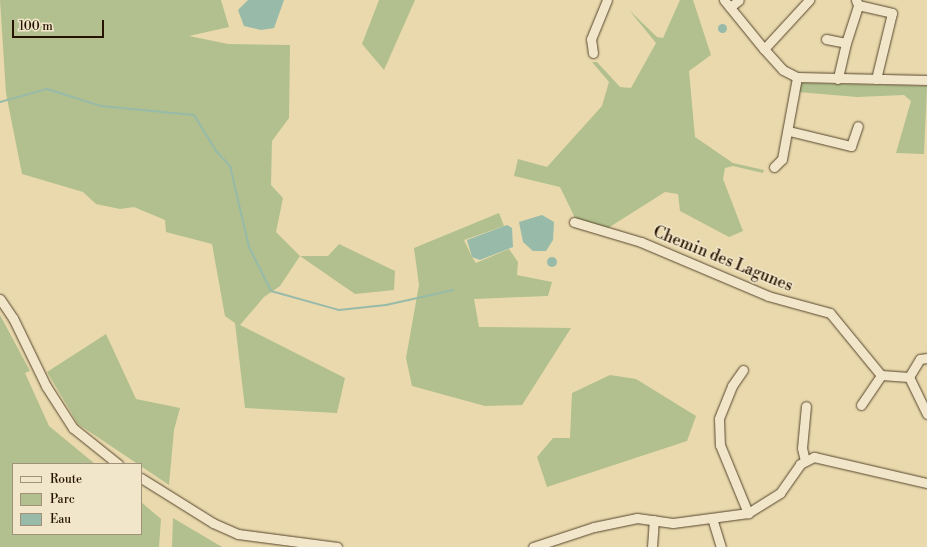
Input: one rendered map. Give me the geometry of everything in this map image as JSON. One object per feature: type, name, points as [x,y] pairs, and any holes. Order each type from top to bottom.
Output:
[{"type":"street","points":[[593,53],[591,39],[607,0]]},
{"type":"street","points":[[739,0],[727,4],[783,70],[798,77],[927,80]]},
{"type":"street","points":[[764,49],[808,0]]},
{"type":"street","points":[[838,79],[857,2],[892,13],[876,79]]},
{"type":"street","points":[[826,39],[846,43]]},
{"type":"street","points":[[774,167],[782,159],[789,131],[798,77]]},
{"type":"street","points":[[789,131],[852,146],[858,126]]},
{"type":"street","name":"Chemin des Lagunes","points":[[574,222],[641,242],[768,296],[830,313],[881,375]]},
{"type":"street","points":[[0,299],[46,386],[73,428],[117,463]]},
{"type":"street","points":[[909,377],[920,359],[927,358]]},
{"type":"street","points":[[743,370],[732,386],[719,419],[720,445],[748,513]]},
{"type":"street","points":[[861,405],[881,375],[909,377]]},
{"type":"street","points":[[909,377],[927,414]]},
{"type":"street","points":[[805,461],[802,448],[806,406]]},
{"type":"street","points":[[533,547],[616,522],[654,520],[673,522],[748,513],[780,493],[805,461],[823,456],[927,483]]},
{"type":"street","points":[[142,479],[213,523],[254,537],[337,547]]},
{"type":"street","points":[[712,518],[721,547]]},
{"type":"street","points":[[652,547],[654,520]]},
{"type":"green space","points":[[0,0],[221,0],[229,27],[189,36],[228,44],[290,45],[289,118],[272,141],[271,185],[283,198],[276,232],[300,256],[280,286],[264,297],[240,325],[345,378],[337,413],[245,408],[235,323],[225,316],[212,244],[166,232],[165,220],[134,207],[120,209],[96,204],[83,192],[22,174],[6,93]]},
{"type":"green space","points":[[379,0],[415,0],[384,70],[362,44]]},
{"type":"green space","points":[[680,0],[693,0],[711,55],[689,71],[695,137],[733,163],[764,170],[763,173],[733,166],[725,168],[723,179],[743,231],[729,237],[680,211],[678,194],[665,192],[608,228],[576,220],[560,187],[514,176],[518,159],[547,167],[602,106],[609,82],[592,62],[597,62],[620,87],[631,88],[656,43],[629,10],[657,37],[663,38]]},
{"type":"green space","points":[[802,83],[927,86],[924,154],[896,153],[911,101],[904,95],[857,97],[798,92]]},
{"type":"green space","points":[[499,213],[504,226],[464,240],[476,263],[509,249],[518,262],[517,275],[552,282],[548,296],[474,299],[479,327],[571,328],[522,405],[485,406],[412,386],[406,358],[419,285],[414,248]]},
{"type":"green space","points":[[339,244],[395,271],[394,290],[355,294],[300,256],[328,256]]},
{"type":"green space","points":[[0,315],[30,371],[25,373],[49,426],[94,463],[12,463],[12,535],[142,535],[142,503],[161,519],[159,547],[0,547]]},
{"type":"green space","points":[[106,334],[136,399],[180,408],[174,430],[169,485],[142,467],[142,463],[136,463],[78,424],[47,372]]},
{"type":"green space","points":[[610,375],[636,379],[696,416],[687,441],[547,487],[537,457],[553,438],[570,438],[572,393]]},
{"type":"green space","points":[[173,518],[222,547],[172,547]]},
{"type":"water","points":[[248,0],[284,0],[274,28],[261,30],[244,26],[238,10]]},
{"type":"water","points":[[722,23],[727,28],[722,33],[717,28]]},
{"type":"water","points":[[542,215],[554,222],[553,240],[546,251],[533,251],[523,242],[519,222]]},
{"type":"water","points":[[507,225],[512,228],[513,247],[480,260],[472,257],[467,240]]},
{"type":"water","points":[[550,257],[554,257],[556,258],[556,266],[550,267],[547,264],[547,260]]},
{"type":"waterway","points":[[0,102],[47,89],[101,106],[194,115],[216,151],[230,166],[249,247],[271,291],[339,310],[386,305],[453,290]]}]
